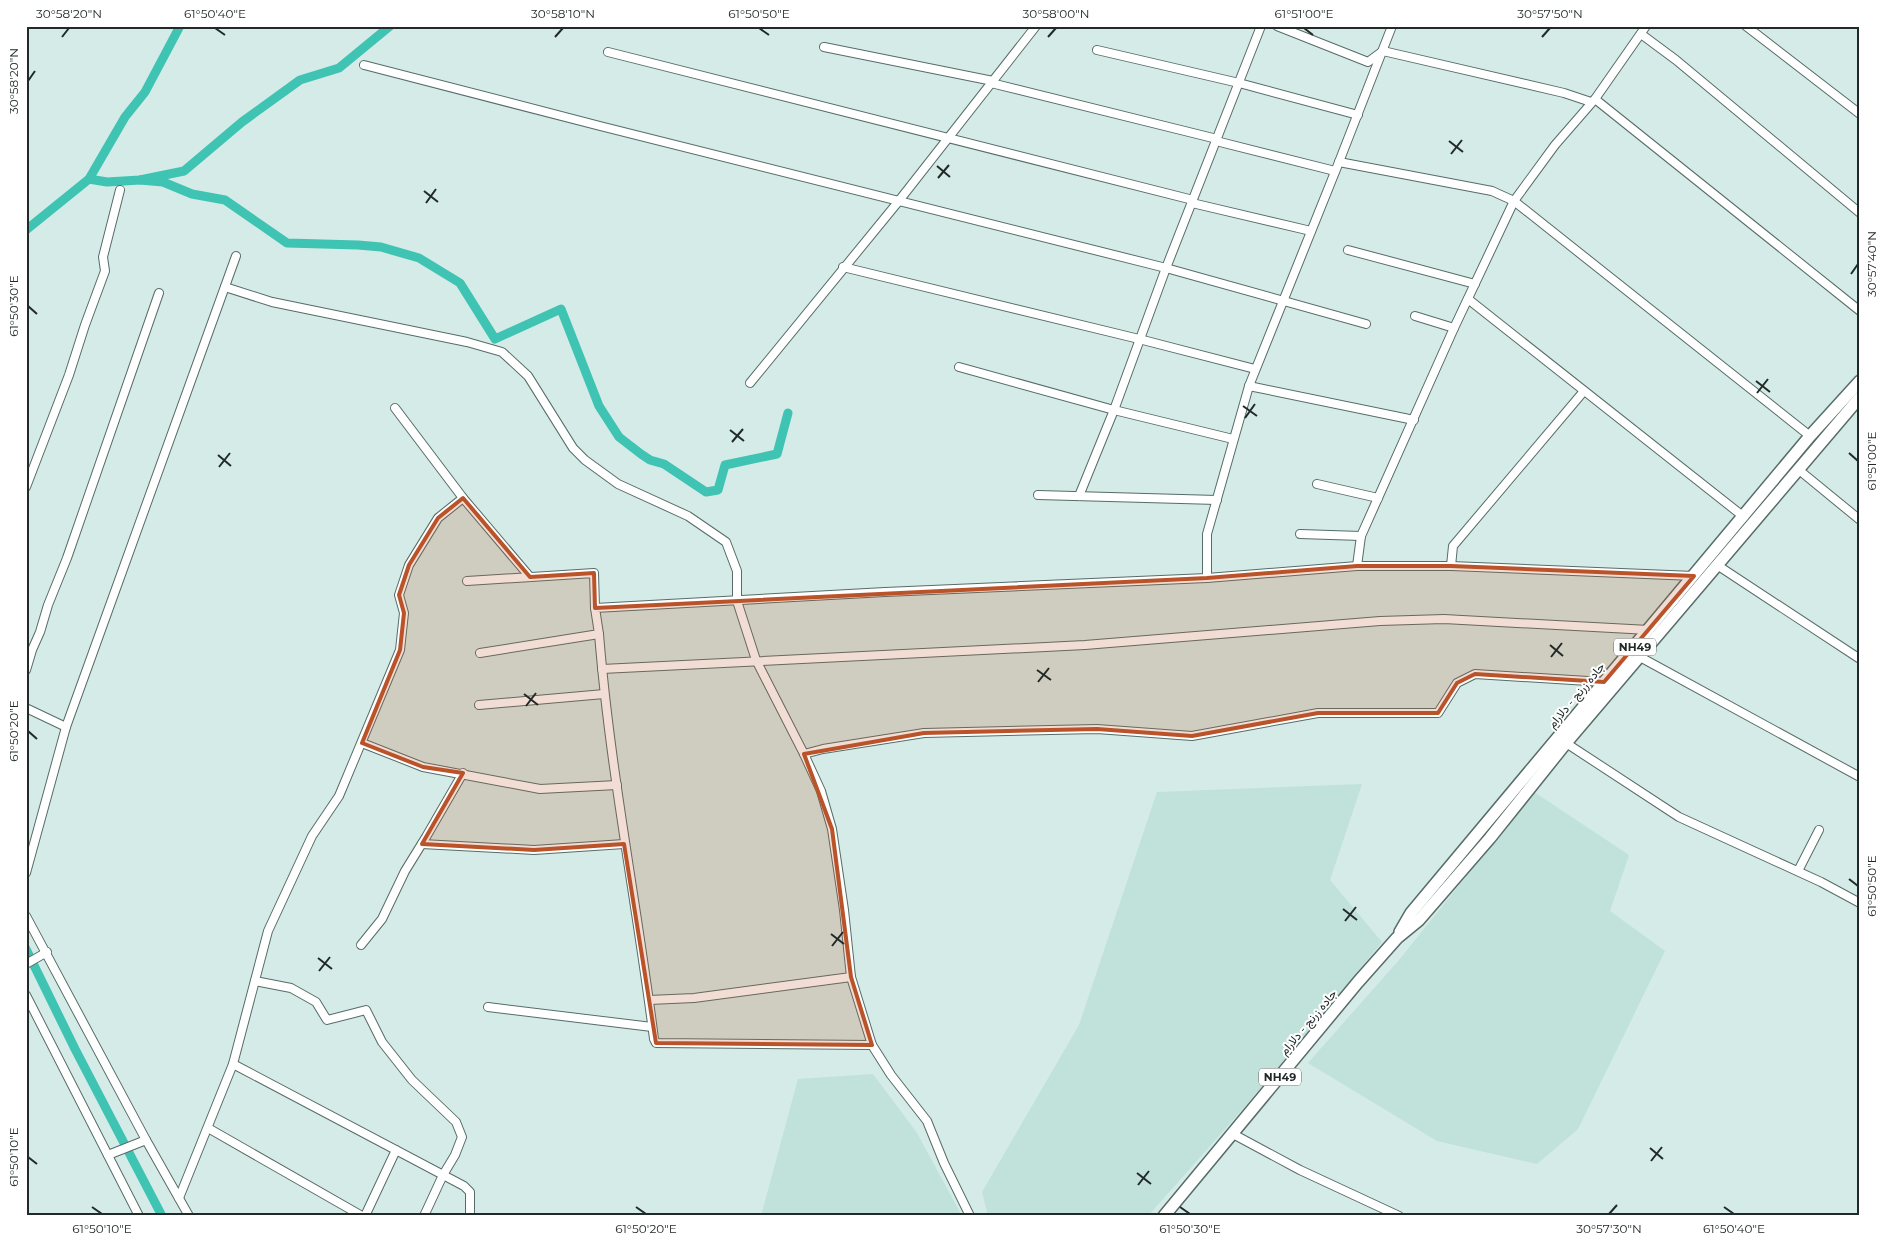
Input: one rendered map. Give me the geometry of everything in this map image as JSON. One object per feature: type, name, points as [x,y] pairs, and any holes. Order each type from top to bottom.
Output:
[{"type":"highway","name":"جاده زرنج - دلارام","points":[[1397,938],[1411,914],[1810,436],[1860,381]]},
{"type":"highway","name":"جاده زرنج - دلارام","points":[[1164,1216],[1397,938],[1425,913],[1490,838],[1566,744],[1717,565],[1858,402]]},
{"type":"street","points":[[750,383],[898,202],[1036,26]]},
{"type":"street","points":[[1080,496],[1166,268],[1261,26]]},
{"type":"street","points":[[1278,26],[1368,62],[1383,51],[1593,100],[1860,311]]},
{"type":"street","points":[[1207,578],[1207,534],[1249,386],[1392,26]]},
{"type":"street","points":[[1357,566],[1360,536],[1514,201],[1555,145],[1593,100],[1646,26]]},
{"type":"street","points":[[1746,26],[1860,114]]},
{"type":"street","points":[[1641,34],[1676,60],[1860,212]]},
{"type":"street","points":[[824,47],[992,82],[1336,171]]},
{"type":"street","points":[[1097,50],[1239,83],[1358,115]]},
{"type":"street","points":[[608,52],[1311,231]]},
{"type":"street","points":[[364,65],[898,202],[1166,268],[1366,324]]},
{"type":"street","points":[[1339,162],[1492,191],[1514,201],[1810,436]]},
{"type":"street","points":[[26,487],[69,375],[105,270],[103,257],[120,190]]},
{"type":"street","points":[[1348,250],[1476,284]]},
{"type":"street","points":[[26,873],[66,727],[236,256]]},
{"type":"street","points":[[843,267],[1255,369]]},
{"type":"street","points":[[225,287],[272,302],[468,342],[502,352],[528,376],[574,448],[585,460],[618,484],[688,516],[726,542],[737,571],[737,601],[756,660],[821,791],[832,829],[844,910],[851,978],[872,1045],[891,1075],[926,1121],[970,1216]]},
{"type":"street","points":[[26,670],[159,293]]},
{"type":"street","points":[[1468,299],[1744,517]]},
{"type":"street","points":[[1415,316],[1454,328]]},
{"type":"street","points":[[959,367],[1114,410],[1233,439]]},
{"type":"street","points":[[1249,386],[1414,420]]},
{"type":"street","points":[[1451,566],[1453,546],[1584,391]]},
{"type":"street","points":[[395,408],[463,498],[530,576]]},
{"type":"street","points":[[1799,470],[1860,520]]},
{"type":"street","points":[[1317,484],[1378,498]]},
{"type":"street","points":[[1038,495],[1217,500]]},
{"type":"street","points":[[179,1198],[233,1064],[268,931],[312,836],[339,796],[400,650],[404,613],[399,595],[409,565],[438,518],[463,498]]},
{"type":"street","points":[[1300,534],[1360,536]]},
{"type":"street","points":[[1717,565],[1860,659]]},
{"type":"street","points":[[595,608],[1207,578],[1357,566],[1451,566],[1694,576]]},
{"type":"street","points":[[467,581],[594,573],[595,608],[604,694],[624,844],[656,1043],[872,1045]]},
{"type":"street","points":[[602,669],[1084,645],[1380,621],[1444,619],[1649,630]]},
{"type":"street","points":[[480,653],[599,634]]},
{"type":"street","points":[[1640,657],[1860,777]]},
{"type":"street","points":[[804,754],[924,733],[1097,729],[1192,736],[1318,713],[1438,713],[1457,683],[1475,674],[1604,682]]},
{"type":"street","points":[[479,705],[604,694]]},
{"type":"street","points":[[26,708],[66,727]]},
{"type":"street","points":[[362,743],[424,767],[540,790],[617,785]]},
{"type":"street","points":[[1566,744],[1679,817],[1822,882],[1860,904]]},
{"type":"street","points":[[361,945],[382,919],[405,871],[463,774]]},
{"type":"street","points":[[1798,871],[1819,830]]},
{"type":"street","points":[[422,844],[534,850],[624,844]]},
{"type":"street","points":[[26,916],[189,1216]]},
{"type":"street","points":[[26,964],[47,952]]},
{"type":"street","points":[[649,1000],[694,998],[851,978]]},
{"type":"street","points":[[255,981],[291,988],[316,1002],[327,1020],[366,1010],[382,1042],[412,1080],[456,1122],[462,1137],[456,1155],[443,1175],[424,1216]]},
{"type":"street","points":[[26,995],[139,1216]]},
{"type":"street","points":[[488,1007],[652,1027]]},
{"type":"street","points":[[233,1064],[464,1186],[470,1192],[470,1216]]},
{"type":"street","points":[[208,1128],[364,1216],[396,1150]]},
{"type":"street","points":[[1233,1134],[1300,1170],[1399,1216]]},
{"type":"street","points":[[108,1155],[146,1140]]},
{"type":"highlighted area","points":[[463,498],[530,577],[594,573],[595,608],[1207,578],[1357,566],[1451,566],[1694,576],[1604,682],[1475,674],[1457,683],[1438,713],[1318,713],[1192,736],[1097,729],[924,733],[804,754],[832,829],[851,977],[872,1045],[656,1043],[624,844],[534,850],[422,844],[463,773],[423,767],[362,743],[400,650],[404,613],[399,595],[409,565],[438,518]]},
{"type":"shaded area","points":[[1362,784],[1330,880],[1382,942],[1249,1102],[1148,1216],[988,1216],[982,1192],[1079,1025],[1157,792]]},
{"type":"shaded area","points":[[1534,792],[1629,855],[1610,911],[1665,951],[1578,1129],[1537,1164],[1437,1141],[1308,1063],[1399,960]]},
{"type":"shaded area","points":[[873,1074],[917,1133],[962,1216],[761,1216],[798,1079]]},
{"type":"waterway","points":[[26,230],[89,179],[125,117],[145,92],[180,26]]},
{"type":"waterway","points":[[89,179],[107,182],[140,180],[184,171],[242,122],[300,80],[339,68],[390,26]]},
{"type":"waterway","points":[[140,180],[163,182],[192,194],[225,200],[287,243],[381,247],[419,258],[460,283],[495,339],[561,309],[599,406],[619,437],[650,460],[664,464],[706,492],[718,490],[725,465],[777,454],[788,413]]},
{"type":"waterway","points":[[26,949],[75,1049],[162,1216]]}]
